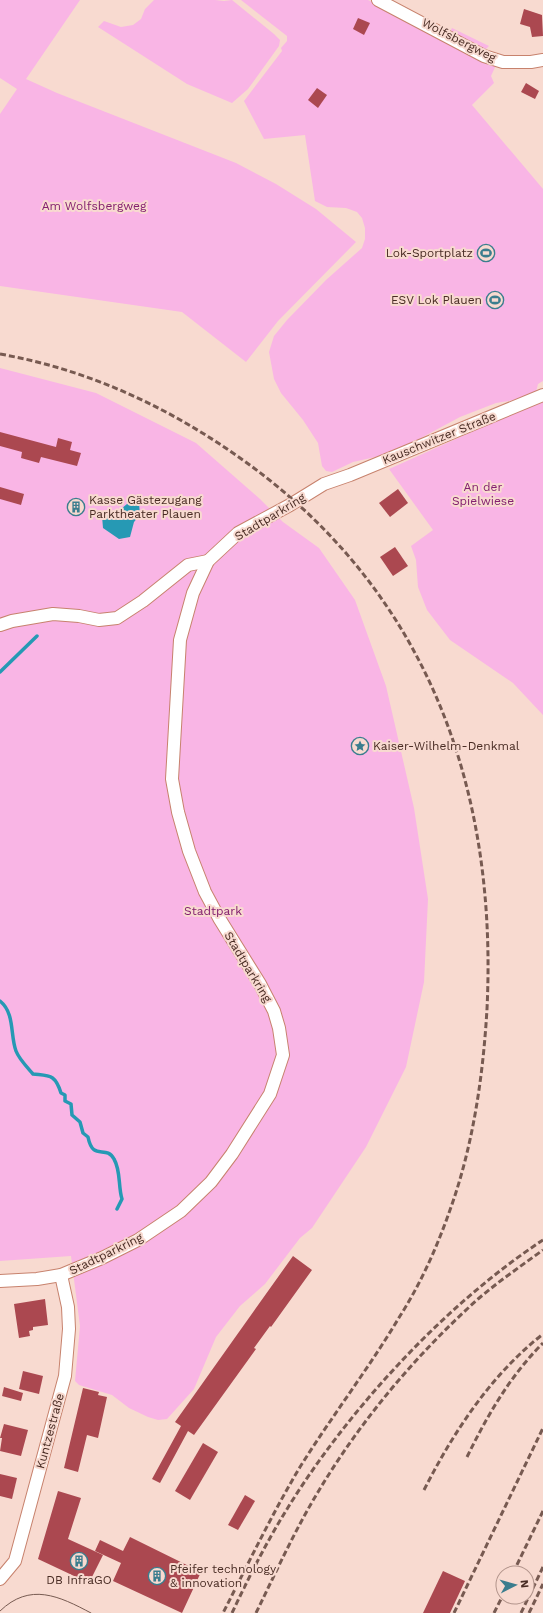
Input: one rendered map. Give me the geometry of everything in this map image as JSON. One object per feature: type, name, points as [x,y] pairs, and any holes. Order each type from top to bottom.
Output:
[{"type":"street","name":"Wolfsbergweg","points":[[378,0],[484,56],[503,62],[530,62],[543,60]]},
{"type":"street","name":"Kauschwitzer Straße","points":[[335,480],[543,395]]},
{"type":"street","name":"Stadtparkring","points":[[0,1281],[61,1276],[138,1240],[181,1211],[211,1182],[232,1154],[270,1094],[283,1054],[279,1028],[274,1011],[260,984],[219,918],[205,892],[189,851],[178,812],[172,779],[180,640],[193,593],[208,560],[238,533],[290,505],[324,484],[335,480]]},
{"type":"street","points":[[0,625],[12,621],[53,614],[100,620],[117,618],[144,601],[188,565],[208,560]]},
{"type":"street","name":"Kuntzestraße","points":[[0,1579],[15,1561],[65,1376],[69,1330],[68,1307],[61,1276]]},
{"type":"green space","name":"Am Wolfsbergweg","points":[[0,0],[80,0],[26,79],[57,93],[236,163],[276,184],[316,209],[356,242],[278,321],[246,362],[182,312],[0,286],[0,114],[17,89],[0,78]]},
{"type":"green space","points":[[154,0],[232,0],[274,34],[280,40],[279,46],[248,89],[232,103],[187,84],[98,27],[104,21],[121,27],[133,25],[141,19],[145,9]]},
{"type":"green space","points":[[241,0],[368,0],[497,63],[491,76],[494,83],[472,105],[543,189],[543,381],[538,384],[536,392],[514,400],[496,403],[460,417],[393,453],[353,462],[332,472],[326,471],[322,466],[318,443],[303,420],[281,393],[274,379],[269,352],[274,336],[287,320],[326,280],[362,248],[365,239],[365,228],[362,218],[357,212],[346,208],[327,207],[315,201],[305,135],[264,139],[244,101],[282,51],[281,48],[287,41],[287,36]]},
{"type":"green space","points":[[452,28],[489,46],[485,50],[482,50],[452,34]]},
{"type":"green space","name":"Stadtpark","points":[[0,368],[96,393],[196,443],[260,499],[283,522],[319,548],[355,600],[386,686],[414,808],[428,899],[424,982],[406,1067],[366,1147],[312,1228],[300,1238],[265,1284],[240,1306],[216,1337],[194,1389],[167,1419],[158,1420],[148,1417],[129,1408],[112,1395],[79,1385],[75,1381],[80,1326],[71,1256],[0,1261]]},
{"type":"green space","name":"An der Spielwiese","points":[[543,400],[543,715],[513,683],[450,640],[427,610],[418,587],[416,560],[411,546],[433,530],[389,469]]},
{"type":"water","points":[[135,500],[139,503],[140,515],[134,522],[130,537],[119,539],[103,528],[102,516],[116,513],[127,504]]},
{"type":"building","points":[[524,9],[542,15],[543,36],[532,37],[530,27],[520,24]]},
{"type":"building","points":[[358,18],[370,23],[364,35],[353,29]]},
{"type":"building","points":[[526,83],[539,91],[535,99],[521,92]]},
{"type":"building","points":[[317,88],[327,95],[318,108],[308,100]]},
{"type":"building","points":[[0,432],[56,447],[58,438],[72,442],[70,450],[81,453],[77,466],[41,457],[39,463],[21,458],[22,452],[0,446]]},
{"type":"building","points":[[0,487],[24,494],[21,505],[0,499]]},
{"type":"building","points":[[398,489],[408,503],[390,517],[379,503]]},
{"type":"building","points":[[395,547],[408,566],[393,576],[380,557]]},
{"type":"building","points":[[293,1256],[312,1270],[254,1348],[256,1349],[194,1435],[188,1431],[160,1483],[152,1479],[181,1426],[175,1422]]},
{"type":"building","points":[[45,1299],[48,1325],[33,1327],[33,1330],[29,1331],[30,1336],[19,1338],[14,1304]]},
{"type":"building","points":[[23,1371],[43,1376],[39,1394],[19,1389]]},
{"type":"building","points":[[4,1387],[23,1393],[21,1401],[2,1396]]},
{"type":"building","points":[[83,1388],[99,1392],[98,1395],[107,1397],[98,1438],[87,1435],[78,1472],[64,1468]]},
{"type":"building","points":[[4,1424],[28,1430],[21,1456],[0,1451],[2,1438],[0,1438]]},
{"type":"building","points":[[203,1443],[218,1452],[190,1500],[175,1491]]},
{"type":"building","points":[[0,1474],[17,1478],[12,1499],[0,1496]]},
{"type":"building","points":[[58,1491],[81,1498],[68,1539],[103,1555],[89,1583],[38,1559]]},
{"type":"building","points":[[245,1495],[255,1501],[238,1530],[228,1525]]},
{"type":"building","name":"Pfeifer technology & innovation","points":[[130,1537],[201,1572],[182,1613],[113,1581],[121,1563],[95,1551],[100,1540],[123,1551]]},
{"type":"building","points":[[443,1571],[465,1581],[450,1613],[423,1613]]},
{"type":"waterway","points":[[0,672],[37,636]]},
{"type":"waterway","points":[[0,1001],[8,1012],[14,1045],[21,1060],[33,1074],[48,1076],[54,1079],[61,1093],[65,1095],[65,1101],[71,1104],[72,1115],[80,1122],[83,1133],[88,1137],[90,1145],[96,1151],[107,1153],[114,1159],[118,1168],[122,1199],[117,1209]]},
{"type":"tram line","points":[[0,1611],[11,1602],[34,1594],[56,1597],[68,1601],[91,1613]]},
{"type":"railway","points":[[0,354],[62,369],[120,390],[149,403],[230,451],[297,503],[353,562],[399,625],[435,694],[461,767],[479,844],[487,925],[487,1009],[483,1060],[476,1111],[458,1186],[440,1238],[415,1291],[376,1354],[300,1467],[270,1521],[223,1613]]},
{"type":"railway","points":[[232,1613],[257,1562],[284,1514],[336,1438],[367,1400],[399,1364],[469,1296],[506,1266],[543,1240]]},
{"type":"railway","points":[[256,1613],[301,1521],[352,1439],[371,1414],[411,1366],[455,1320],[486,1292],[543,1250]]},
{"type":"railway","points":[[424,1490],[448,1446],[475,1405],[507,1367],[543,1334]]},
{"type":"railway","points":[[467,1457],[500,1397],[520,1369],[543,1343]]},
{"type":"railway","points":[[454,1613],[543,1428]]},
{"type":"railway","points":[[517,1565],[543,1511]]},
{"type":"railway","points":[[521,1613],[543,1567]]},
{"type":"railway","points":[[529,1613],[543,1584]]},
{"type":"railway","points":[[494,1613],[498,1605]]},
{"type":"place","name":"Lok-Sportplatz","points":[[486,253]]},
{"type":"place","name":"ESV Lok Plauen","points":[[495,300]]},
{"type":"place","name":"Kasse Gästezugang Parktheater Plauen","points":[[76,507]]},
{"type":"place","name":"Kaiser-Wilhelm-Denkmal","points":[[360,746]]},
{"type":"place","name":"DB InfraGO","points":[[79,1561]]},
{"type":"place","name":"Pfeifer technology & innovation","points":[[157,1576]]}]
